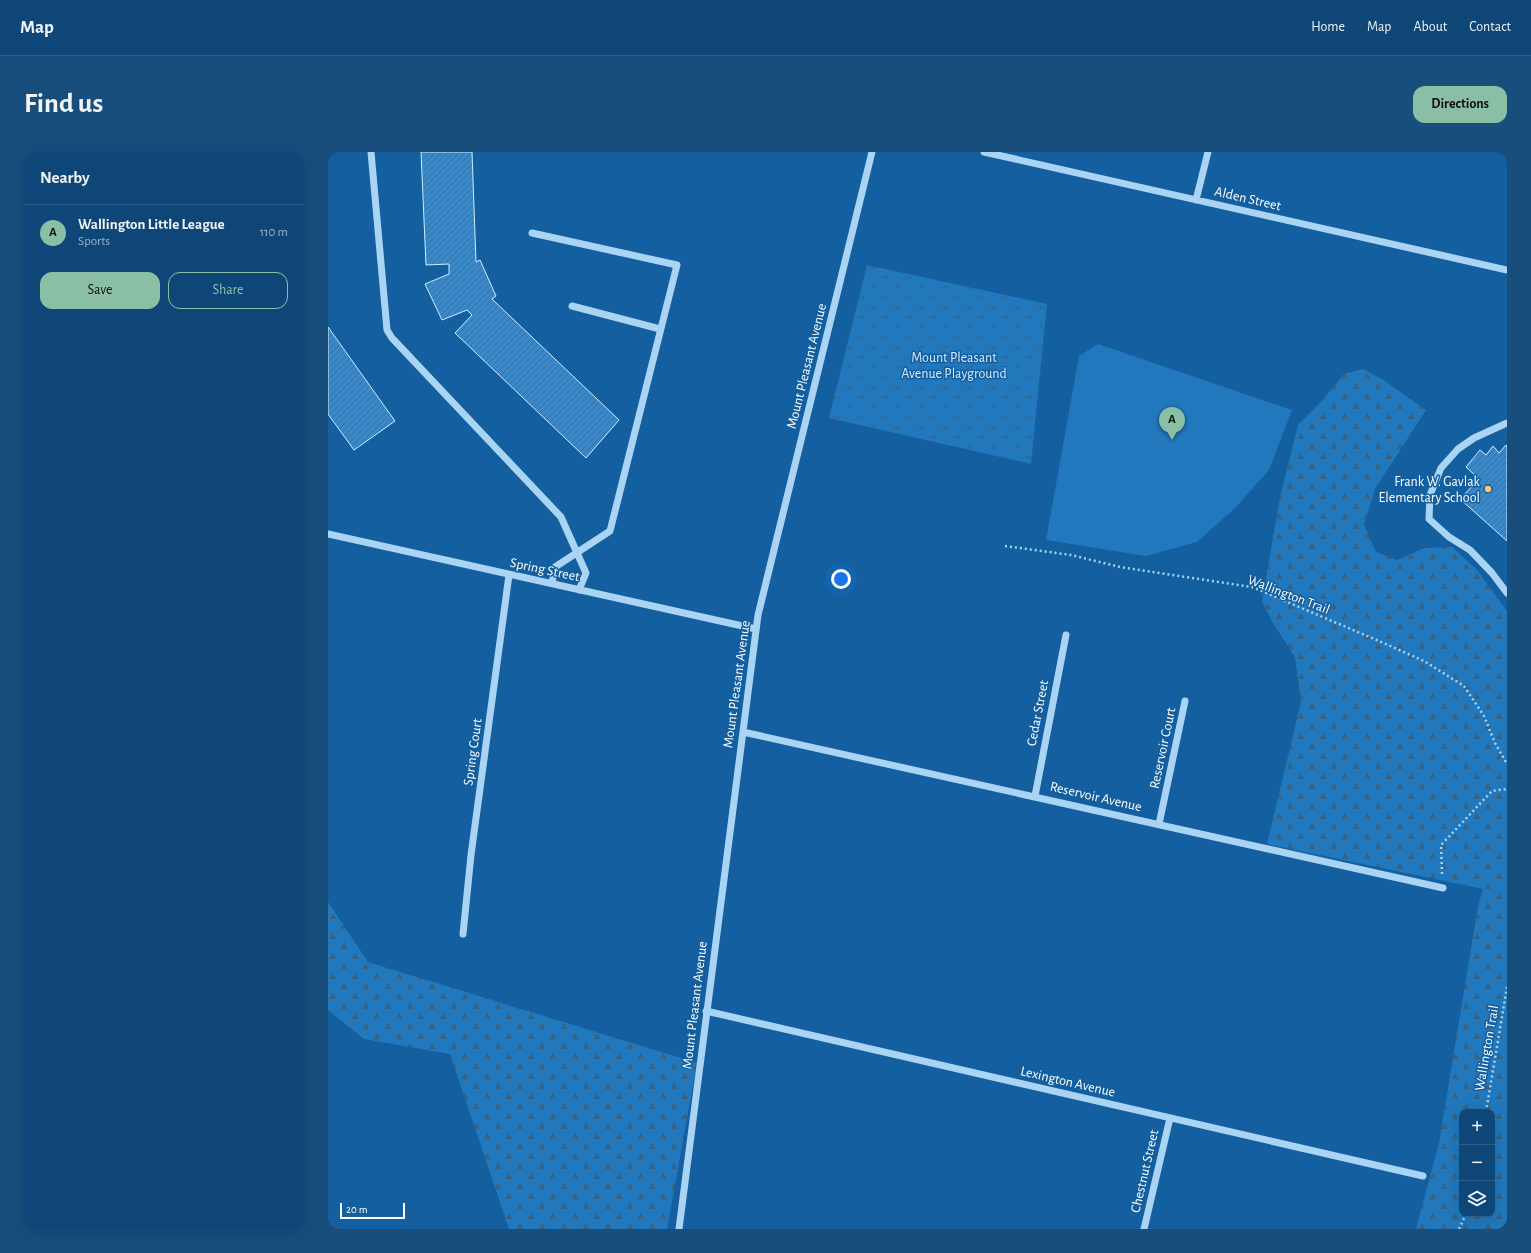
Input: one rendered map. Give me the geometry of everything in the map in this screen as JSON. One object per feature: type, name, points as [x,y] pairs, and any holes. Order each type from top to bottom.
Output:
[{"type":"street","points":[[371,152],[387,330],[392,338],[561,517],[586,573],[580,590]]},
{"type":"street","name":"Mount Pleasant Avenue","points":[[679,1229],[758,615],[872,152]]},
{"type":"street","name":"Alden Street","points":[[984,152],[1507,270]]},
{"type":"street","points":[[1196,200],[1208,152]]},
{"type":"street","points":[[532,233],[677,265],[610,531],[555,567],[552,583]]},
{"type":"street","points":[[572,306],[660,329]]},
{"type":"street","points":[[1507,423],[1474,438],[1458,449],[1441,468],[1430,495],[1429,519],[1448,537],[1470,550],[1492,573],[1507,593]]},
{"type":"street","name":"Spring Street","points":[[328,534],[756,629]]},
{"type":"street","name":"Spring Court","points":[[463,934],[472,847],[509,575]]},
{"type":"street","name":"Cedar Street","points":[[1034,796],[1066,635]]},
{"type":"street","name":"Reservoir Court","points":[[1159,824],[1185,701]]},
{"type":"street","name":"Reservoir Avenue","points":[[743,732],[1443,888]]},
{"type":"street","name":"Lexington Avenue","points":[[706,1011],[1423,1176]]},
{"type":"street","name":"Chestnut Street","points":[[1144,1229],[1170,1118]]},
{"type":"path","name":"Wallington Trail","points":[[1005,546],[1071,555],[1120,567],[1252,588],[1379,641],[1424,661],[1464,686],[1484,716],[1495,743],[1507,764]]},
{"type":"path","points":[[1443,888],[1441,845],[1492,791],[1507,790]]},
{"type":"path","name":"Wallington Trail","points":[[1487,1109],[1507,987]]},
{"type":"path","points":[[1459,1229],[1465,1217]]},
{"type":"green space","name":"Mount Pleasant Avenue Playground","points":[[867,265],[1047,304],[1031,464],[829,418]]},
{"type":"green space","points":[[1098,344],[1292,410],[1269,470],[1235,508],[1197,542],[1146,556],[1046,540],[1079,356]]},
{"type":"green space","points":[[1363,369],[1382,379],[1426,410],[1375,489],[1364,525],[1376,552],[1397,560],[1424,548],[1452,547],[1478,571],[1507,611],[1507,1229],[1416,1229],[1439,1143],[1478,906],[1483,889],[1267,844],[1301,702],[1295,657],[1273,623],[1262,601],[1280,497],[1298,425],[1321,402],[1344,374]]},
{"type":"green space","points":[[328,902],[368,962],[697,1063],[667,1229],[509,1229],[450,1054],[364,1039],[328,1010]]},
{"type":"building","points":[[421,152],[472,152],[476,262],[480,260],[496,296],[492,299],[619,420],[586,458],[455,333],[472,315],[467,310],[442,320],[425,284],[449,274],[449,264],[426,265]]},
{"type":"building","points":[[328,327],[395,421],[354,450],[328,414]]},
{"type":"building","name":"Frank W. Gavlak Elementary School","points":[[1506,445],[1507,541],[1460,499],[1479,479],[1466,467],[1480,450],[1486,455],[1493,446],[1499,453]]},
{"type":"place","name":"Wallington Little League","points":[[1172,440]]},
{"type":"place","name":"Frank W. Gavlak Elementary School","points":[[1488,489]]}]
